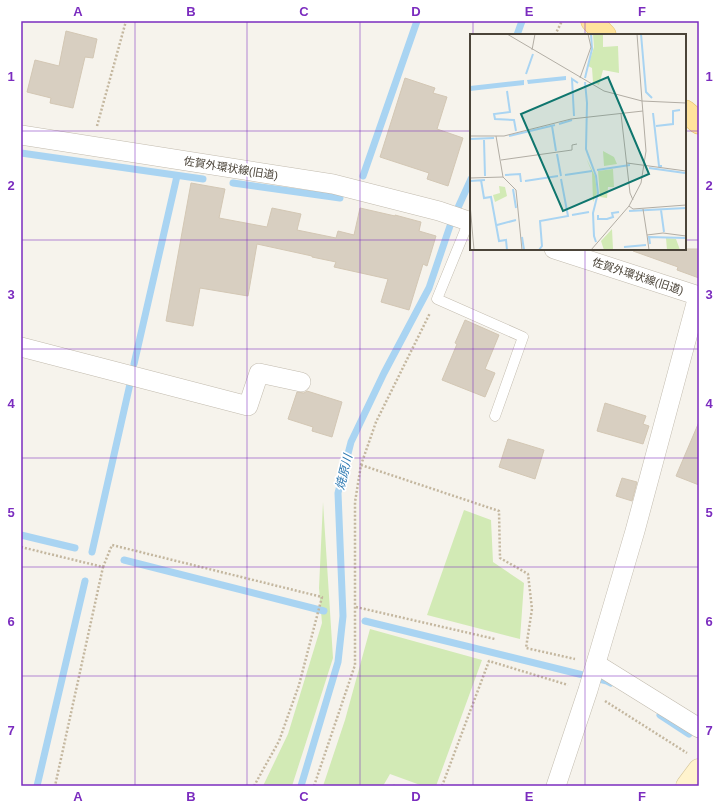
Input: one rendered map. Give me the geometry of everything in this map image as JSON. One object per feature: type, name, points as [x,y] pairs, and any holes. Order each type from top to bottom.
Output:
[{"type":"main road","points":[[592,21],[604,34]]},
{"type":"main road","points":[[686,112],[699,123]]},
{"type":"main road","points":[[687,786],[696,763]]},
{"type":"street","name":"佐賀外環状線(旧道)","points":[[21,136],[333,184],[439,211],[470,222]]},
{"type":"street","name":"佐賀外環状線(旧道)","points":[[557,250],[699,296]]},
{"type":"street","points":[[556,786],[588,690],[635,531],[699,296]]},
{"type":"street","points":[[21,347],[248,406],[259,373],[301,382]]},
{"type":"street","points":[[596,664],[699,728]]},
{"type":"lane","points":[[470,222],[436,299],[523,337],[495,416]]},
{"type":"path","points":[[92,147],[126,21]]},
{"type":"path","points":[[556,34],[562,21]]},
{"type":"path","points":[[314,786],[355,665],[355,502],[360,465],[376,422],[436,299]]},
{"type":"path","points":[[360,465],[499,512],[500,558],[528,574],[532,609],[526,648],[596,664]]},
{"type":"path","points":[[55,786],[103,567],[112,545],[322,597],[316,615],[299,685],[282,734],[254,786]]},
{"type":"path","points":[[21,547],[103,567]]},
{"type":"path","points":[[356,607],[495,639]]},
{"type":"path","points":[[442,786],[489,661],[588,690],[696,763]]},
{"type":"green space","points":[[323,502],[333,658],[292,786],[263,786],[288,734],[322,623],[319,588]]},
{"type":"green space","points":[[464,510],[491,520],[493,562],[524,583],[520,639],[427,615]]},
{"type":"green space","points":[[370,629],[482,660],[436,786],[423,786],[390,774],[383,786],[323,786],[345,720]]},
{"type":"building","points":[[66,31],[97,39],[93,58],[85,57],[73,108],[50,103],[51,98],[27,92],[35,60],[59,66]]},
{"type":"building","points":[[405,78],[435,88],[433,93],[447,97],[437,129],[463,138],[448,186],[427,179],[429,173],[380,157]]},
{"type":"building","points":[[191,183],[225,189],[219,218],[267,227],[272,208],[301,214],[297,230],[336,238],[338,231],[354,235],[360,208],[421,222],[419,231],[436,236],[427,266],[423,264],[409,310],[381,302],[388,279],[334,267],[336,262],[257,244],[248,296],[200,288],[193,326],[166,321]]},
{"type":"building","points":[[699,249],[699,278],[677,270],[678,267],[633,251]]},
{"type":"building","points":[[465,320],[499,335],[485,369],[495,373],[485,397],[442,380]]},
{"type":"building","points":[[307,391],[342,402],[332,437],[312,431],[313,427],[288,419],[297,392],[304,393]]},
{"type":"building","points":[[605,403],[646,416],[643,424],[649,426],[643,444],[597,431]]},
{"type":"building","points":[[699,422],[699,485],[676,476]]},
{"type":"building","points":[[508,439],[544,450],[535,479],[499,467]]},
{"type":"building","points":[[622,478],[637,482],[632,501],[616,496]]},
{"type":"waterway","points":[[363,176],[417,21]]},
{"type":"waterway","name":"焼原川","points":[[517,34],[522,21]]},
{"type":"waterway","points":[[21,153],[203,179]]},
{"type":"waterway","points":[[134,364],[177,176]]},
{"type":"waterway","name":"焼原川","points":[[301,786],[338,662],[343,616],[338,493],[351,442],[384,373],[429,288],[451,223],[470,181]]},
{"type":"waterway","points":[[233,183],[340,198]]},
{"type":"waterway","points":[[92,552],[130,384]]},
{"type":"waterway","points":[[21,535],[75,548]]},
{"type":"waterway","points":[[124,560],[324,611]]},
{"type":"waterway","points":[[37,786],[85,581]]},
{"type":"waterway","points":[[365,621],[611,683]]},
{"type":"waterway","points":[[660,715],[689,734]]}]
